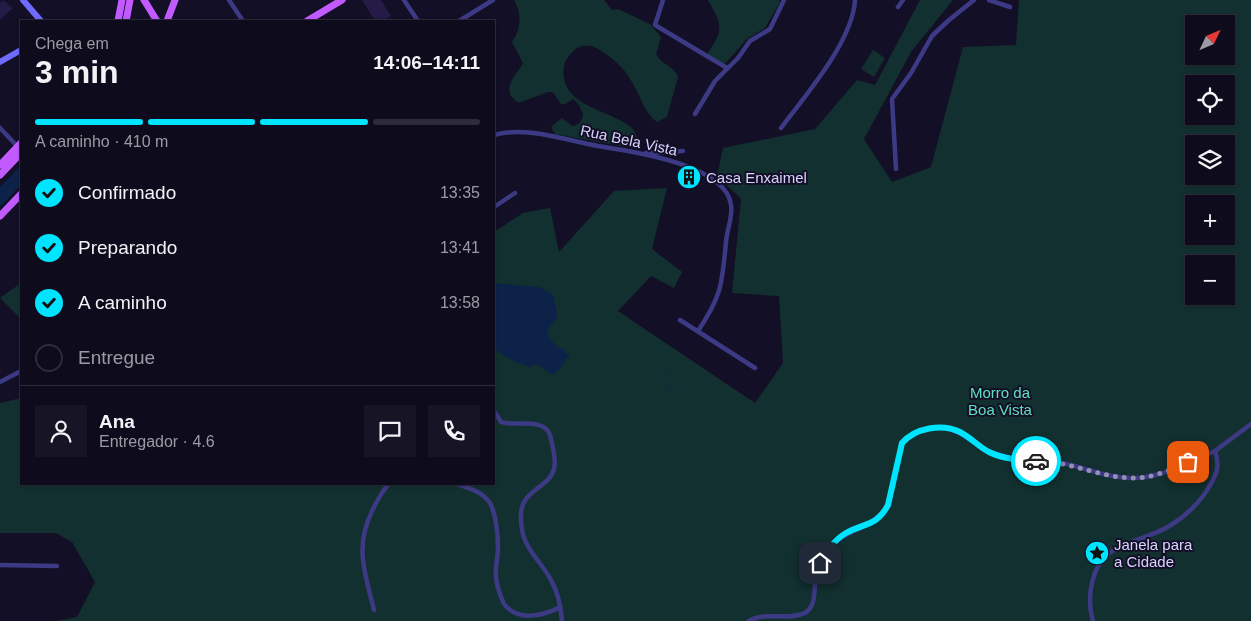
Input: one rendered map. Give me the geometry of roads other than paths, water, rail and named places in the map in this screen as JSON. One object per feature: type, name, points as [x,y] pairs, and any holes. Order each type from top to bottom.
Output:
[{"type":"main road","points":[[23,0],[40,20]]},
{"type":"main road","points":[[118,20],[125,0]]},
{"type":"main road","points":[[125,0],[126,20]]},
{"type":"main road","points":[[167,20],[175,0]]},
{"type":"main road","points":[[309,20],[342,0]]},
{"type":"main road","points":[[144,1],[156,20]]},
{"type":"main road","points":[[0,62],[20,51]]},
{"type":"main road","points":[[0,165],[20,148]]},
{"type":"main road","points":[[0,175],[20,148]]},
{"type":"main road","points":[[0,216],[20,195]]},
{"type":"street","points":[[229,0],[242,20]]},
{"type":"street","points":[[404,0],[417,20]]},
{"type":"street","points":[[460,20],[493,0]]},
{"type":"street","points":[[662,0],[655,25],[727,68]]},
{"type":"street","points":[[695,114],[712,86],[750,41],[770,29],[784,0]]},
{"type":"street","points":[[781,128],[818,79],[835,52],[852,17],[855,0]]},
{"type":"street","points":[[898,7],[903,0]]},
{"type":"street","points":[[896,169],[892,99],[911,73],[932,36],[974,0]]},
{"type":"street","points":[[989,0],[1010,7]]},
{"type":"street","points":[[0,128],[20,148]]},
{"type":"street","name":"Rua Bela Vista","points":[[495,135],[515,131],[640,153],[677,162],[699,171],[720,187],[731,204],[720,290],[709,314],[698,331]]},
{"type":"street","points":[[640,153],[683,151]]},
{"type":"street","points":[[495,205],[515,192]]},
{"type":"street","points":[[680,320],[755,368]]},
{"type":"street","points":[[0,382],[20,372]]},
{"type":"street","points":[[495,413],[501,422],[542,425],[549,430],[554,470],[526,498],[521,516],[529,550],[551,579],[560,607],[562,621]]},
{"type":"street","points":[[749,621],[763,616],[781,618],[797,616],[809,610],[814,598],[817,570],[826,553],[845,534],[869,524],[884,513],[888,505],[902,443],[918,432],[936,427],[954,429],[989,452],[1001,456],[1023,460],[1053,461],[1108,475],[1132,478],[1154,475],[1215,451],[1251,424]]},
{"type":"street","points":[[1093,621],[1090,593],[1096,570],[1100,563],[1111,551],[1165,529],[1191,509],[1206,493],[1219,466],[1215,451]]},
{"type":"street","points":[[374,610],[364,571],[361,550],[362,537],[369,515],[388,485]]},
{"type":"street","points":[[459,485],[484,496],[493,511],[498,548],[496,577],[501,596],[508,610],[513,616],[531,619],[560,607]]},
{"type":"street","points":[[0,565],[57,566]]},
{"type":"water","points":[[20,166],[20,186],[0,207],[0,187]]},
{"type":"water","points":[[495,283],[539,287],[553,295],[558,316],[547,331],[551,341],[561,349],[564,348],[565,353],[570,354],[559,370],[553,375],[536,364],[531,367],[521,364],[495,348]]},
{"type":"waterway","points":[[664,378],[668,372]]},
{"type":"waterway","points":[[666,387],[674,392]]},
{"type":"place","name":"Casa Enxaimel","points":[[689,177]]},
{"type":"place","name":"Janela para a Cidade","points":[[1097,553]]},
{"type":"park label","name":"Morro da Boa Vista","points":[[1000,400]]}]
